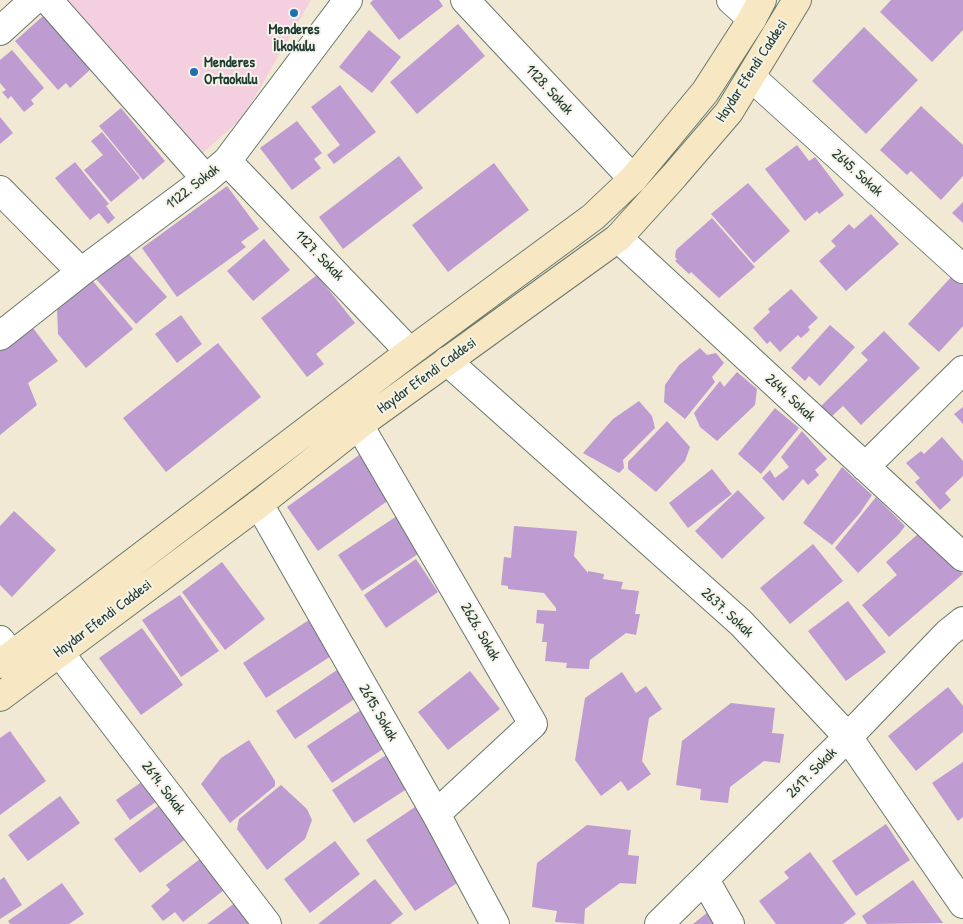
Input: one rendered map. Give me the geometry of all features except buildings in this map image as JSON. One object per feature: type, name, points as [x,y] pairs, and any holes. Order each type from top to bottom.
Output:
[{"type":"main road","name":"Haydar Efendi Caddesi","points":[[0,697],[258,504],[359,425],[618,238],[729,112],[797,0]]},
{"type":"main road","name":"Haydar Efendi Caddesi","points":[[4,653],[593,217],[633,179],[705,92],[757,10]]},
{"type":"street","points":[[0,30],[34,0]]},
{"type":"street","points":[[48,0],[206,179]]},
{"type":"street","name":"1122. Sokak","points":[[0,336],[227,161],[348,0]]},
{"type":"street","name":"1128. Sokak","points":[[465,0],[633,179]]},
{"type":"street","points":[[731,0],[757,10]]},
{"type":"street","name":"2645. Sokak","points":[[751,77],[963,269]]},
{"type":"street","name":"1127. Sokak","points":[[227,161],[410,352]]},
{"type":"street","points":[[0,190],[81,272]]},
{"type":"street","name":"2644. Sokak","points":[[618,238],[963,557]]},
{"type":"street","name":"2637. Sokak","points":[[447,362],[741,624],[848,737],[963,904]]},
{"type":"street","points":[[865,467],[963,370]]},
{"type":"street","name":"2626. Sokak","points":[[359,425],[533,724],[436,814]]},
{"type":"street","name":"2615. Sokak","points":[[258,504],[436,814],[495,924]]},
{"type":"street","name":"2617. Sokak","points":[[659,924],[848,737],[948,633],[963,622]]},
{"type":"street","name":"2614. Sokak","points":[[59,652],[267,924]]},
{"type":"street","points":[[704,880],[730,924]]},
{"type":"shaded area","name":"Menderes Ortaokulu","points":[[59,0],[311,0],[243,117],[195,160]]},
{"type":"place","name":"Menderes İlkokulu","points":[[294,13]]},
{"type":"place","name":"Menderes Ortaokulu","points":[[194,72]]}]
